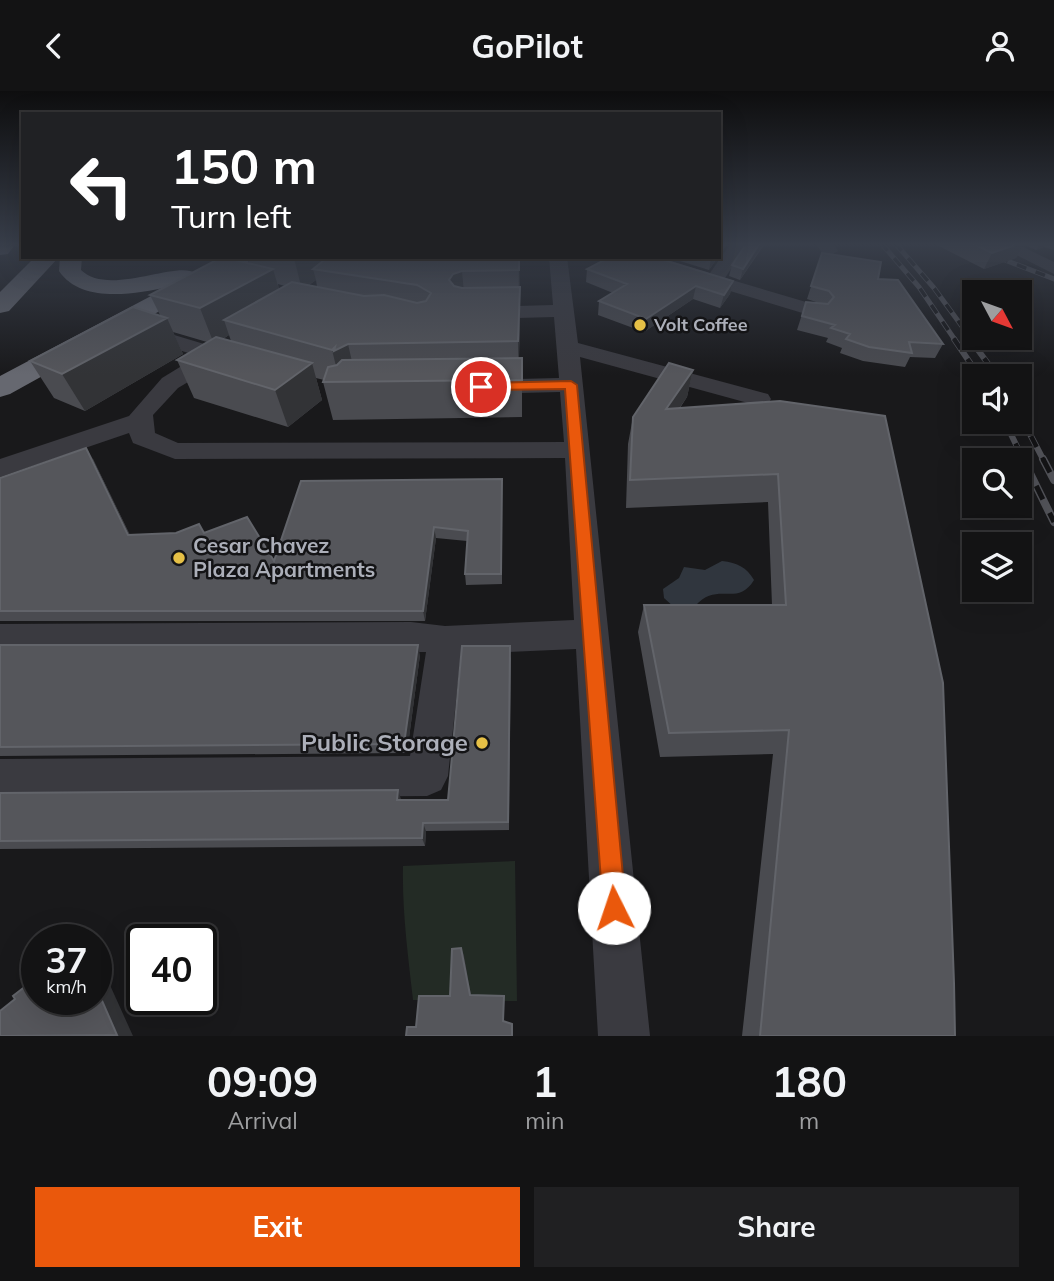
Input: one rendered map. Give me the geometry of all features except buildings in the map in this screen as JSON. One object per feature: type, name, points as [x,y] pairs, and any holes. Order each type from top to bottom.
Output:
[{"type":"highway","points":[[0,306],[19,287]]},
{"type":"highway","points":[[0,388],[185,287]]},
{"type":"street","points":[[561,287],[578,450],[624,1036]]},
{"type":"street","points":[[741,287],[816,311]]},
{"type":"street","points":[[466,313],[563,311]]},
{"type":"street","points":[[161,337],[227,355],[170,383],[141,414],[142,437],[175,451],[578,450]]},
{"type":"street","points":[[567,347],[759,399]]},
{"type":"street","points":[[458,387],[571,385]]},
{"type":"street","points":[[0,468],[141,421]]},
{"type":"street","points":[[0,638],[411,636],[445,640],[591,634]]},
{"type":"street","points":[[0,779],[427,776],[445,640]]},
{"type":"shaded area","points":[[722,561],[737,564],[748,572],[754,580],[748,588],[734,594],[712,595],[695,606],[675,608],[664,598],[663,589],[679,578],[684,567],[705,570]]},
{"type":"shaded area","points":[[515,861],[517,1001],[413,1000],[404,916],[403,866]]},
{"type":"railway","points":[[919,287],[955,340]]},
{"type":"railway","points":[[933,287],[962,326]]},
{"type":"railway","points":[[954,339],[971,364]]},
{"type":"railway","points":[[978,350],[988,364]]},
{"type":"railway","points":[[1011,434],[1018,448]]},
{"type":"railway","points":[[1030,434],[1044,461]]},
{"type":"railway","points":[[1043,459],[1054,480]]},
{"type":"railway","points":[[1032,477],[1054,522]]},
{"type":"place","name":"Volt Coffee","points":[[640,325]]},
{"type":"place","name":"Cesar Chavez Plaza Apartments","points":[[179,558]]},
{"type":"place","name":"Public Storage","points":[[482,743]]},
{"type":"route","points":[[481,387],[571,385],[614,908]]}]
